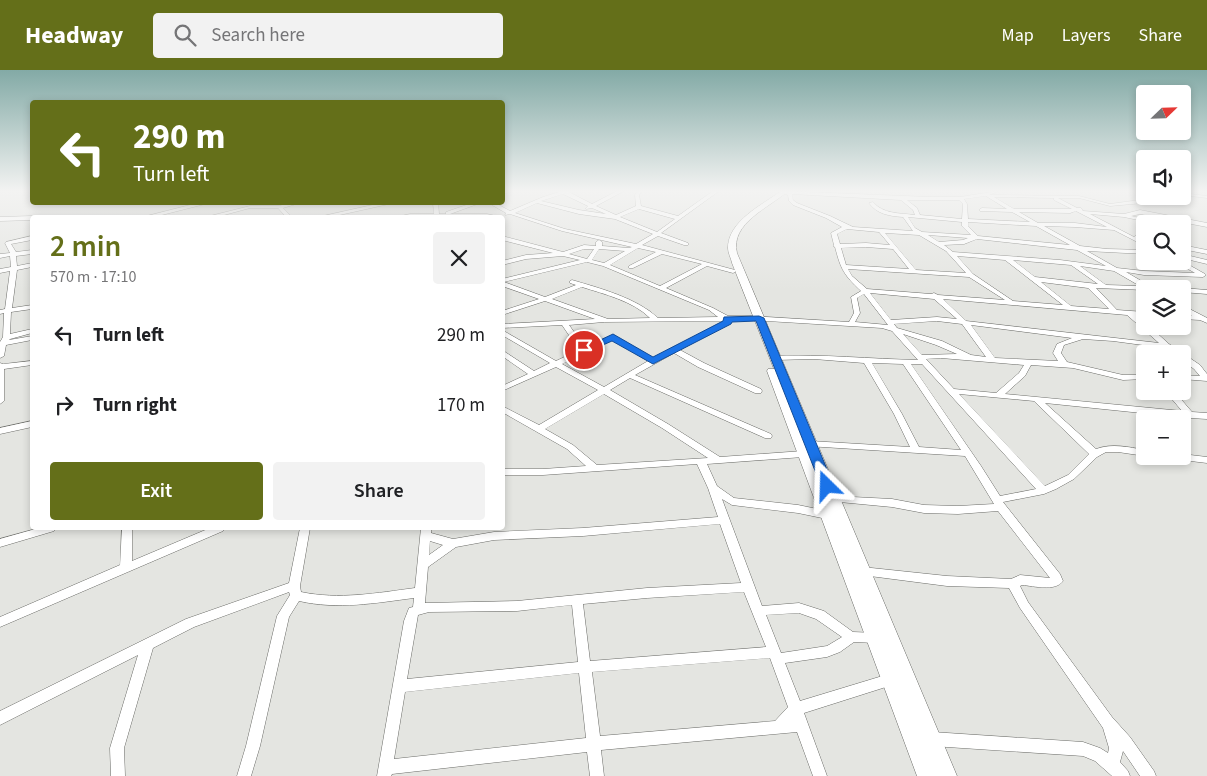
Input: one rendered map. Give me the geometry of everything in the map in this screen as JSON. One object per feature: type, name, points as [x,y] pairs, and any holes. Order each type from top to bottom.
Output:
[{"type":"main road","points":[[736,224],[728,236],[725,245],[726,253],[775,358],[807,449],[827,515],[926,776]]},
{"type":"main road","points":[[744,224],[733,238],[732,247],[755,318],[807,449],[833,499],[947,776]]},
{"type":"street","points":[[544,224],[634,247]]},
{"type":"street","points":[[632,224],[686,244]]},
{"type":"street","points":[[605,265],[671,224]]},
{"type":"street","points":[[841,224],[846,227],[881,231],[1076,246],[1107,251],[1136,252]]},
{"type":"street","points":[[910,224],[913,229],[953,254],[971,275],[1010,301]]},
{"type":"street","points":[[965,224],[976,238]]},
{"type":"street","points":[[1037,224],[1075,225],[1112,229]]},
{"type":"street","points":[[1037,224],[1136,281]]},
{"type":"street","points":[[1104,224],[1135,239]]},
{"type":"street","points":[[846,227],[834,233],[843,267],[850,277],[865,291],[896,331],[1044,491]]},
{"type":"street","points":[[881,231],[914,271]]},
{"type":"street","points":[[0,356],[13,287],[13,254],[11,245],[8,243],[30,238]]},
{"type":"street","points":[[596,238],[599,246]]},
{"type":"street","points":[[939,244],[964,242],[976,238]]},
{"type":"street","points":[[505,239],[605,265],[711,309],[727,319]]},
{"type":"street","points":[[505,264],[526,257],[563,254],[580,247],[625,244]]},
{"type":"street","points":[[0,247],[11,245]]},
{"type":"street","points":[[836,246],[866,245],[894,247]]},
{"type":"street","points":[[599,246],[634,247],[653,250],[733,271]]},
{"type":"street","points":[[505,281],[589,260],[599,246]]},
{"type":"street","points":[[1191,249],[1207,252]]},
{"type":"street","points":[[0,256],[30,252]]},
{"type":"street","points":[[630,267],[661,252]]},
{"type":"street","points":[[953,254],[1005,257],[1144,273],[1205,276]]},
{"type":"street","points":[[1005,257],[1069,307]]},
{"type":"street","points":[[1191,258],[1207,262]]},
{"type":"street","points":[[661,288],[707,264]]},
{"type":"street","points":[[1072,264],[1104,286]]},
{"type":"street","points":[[0,271],[30,265]]},
{"type":"street","points":[[843,267],[971,275]]},
{"type":"street","points":[[1191,268],[1205,276]]},
{"type":"street","points":[[1033,279],[1090,286],[1136,287]]},
{"type":"street","points":[[572,282],[628,302],[655,319]]},
{"type":"street","points":[[505,283],[607,321]]},
{"type":"street","points":[[505,312],[546,300],[581,285]]},
{"type":"street","points":[[1090,286],[1115,311]]},
{"type":"street","points":[[851,324],[857,313],[854,297],[865,291],[1010,301],[1136,313]]},
{"type":"street","points":[[1191,291],[1207,292]]},
{"type":"street","points":[[934,295],[966,324],[992,359]]},
{"type":"street","points":[[0,312],[30,306]]},
{"type":"street","points":[[1128,312],[1166,345]]},
{"type":"street","points":[[1191,312],[1204,319]]},
{"type":"street","points":[[505,326],[655,319],[755,318],[883,326],[939,343],[969,357]]},
{"type":"street","points":[[890,322],[929,318],[966,324],[1159,345]]},
{"type":"street","points":[[1191,318],[1204,319]]},
{"type":"street","points":[[539,429],[629,375],[728,322],[727,319]]},
{"type":"street","points":[[563,322],[584,350]]},
{"type":"street","points":[[3,341],[30,332]]},
{"type":"street","points":[[505,334],[584,381],[605,390],[680,434],[718,460]]},
{"type":"street","points":[[505,388],[613,337],[653,362]]},
{"type":"street","points":[[1064,364],[1058,353],[1061,344],[1082,337]]},
{"type":"street","points":[[3,341],[30,338]]},
{"type":"street","points":[[675,350],[701,365],[758,391]]},
{"type":"street","points":[[505,354],[532,374]]},
{"type":"street","points":[[775,358],[814,357],[906,362],[923,359],[969,357],[1064,364],[1112,376],[1128,379],[1136,378]]},
{"type":"street","points":[[867,361],[898,414],[916,450]]},
{"type":"street","points":[[862,572],[947,581],[1013,584],[1020,580],[1053,583],[1057,581],[1056,577],[999,504],[906,362]]},
{"type":"street","points":[[998,395],[1022,374],[1029,362]]},
{"type":"street","points":[[1191,362],[1207,379]]},
{"type":"street","points":[[0,401],[0,366],[30,363]]},
{"type":"street","points":[[629,375],[768,436]]},
{"type":"street","points":[[1191,378],[1207,379]]},
{"type":"street","points":[[953,391],[1151,410]]},
{"type":"street","points":[[1034,398],[1095,454]]},
{"type":"street","points":[[1177,400],[1186,410]]},
{"type":"street","points":[[505,410],[570,447],[595,469]]},
{"type":"street","points":[[1191,414],[1207,416]]},
{"type":"street","points":[[0,431],[30,424]]},
{"type":"street","points":[[505,471],[595,469],[701,462],[807,449],[916,450],[967,453]]},
{"type":"street","points":[[833,499],[892,503],[924,509],[958,510],[999,504],[1044,491],[1070,477],[1095,454],[1103,450],[1136,451]]},
{"type":"street","points":[[1191,458],[1207,460]]},
{"type":"street","points":[[701,462],[713,488],[719,509],[820,776]]},
{"type":"street","points":[[713,488],[732,502],[798,509],[827,515]]},
{"type":"street","points":[[719,509],[732,502]]},
{"type":"street","points":[[423,565],[453,543],[494,536],[583,532],[724,520]]},
{"type":"street","points":[[0,543],[43,530]]},
{"type":"street","points":[[126,568],[127,530]]},
{"type":"street","points":[[0,622],[214,530]]},
{"type":"street","points":[[244,776],[253,746],[283,616],[295,590],[305,530]]},
{"type":"street","points":[[420,609],[425,532],[453,543]]},
{"type":"street","points":[[1013,584],[1024,605],[1107,722],[1125,742],[1150,776]]},
{"type":"street","points":[[748,587],[517,606],[448,606],[420,609],[414,612],[410,621],[385,771],[594,744],[802,725]]},
{"type":"street","points":[[295,590],[308,599],[353,600],[421,592]]},
{"type":"street","points":[[0,718],[190,623],[295,590]]},
{"type":"street","points":[[578,600],[584,667],[598,776]]},
{"type":"street","points":[[758,611],[799,608],[820,615],[851,637],[889,639]]},
{"type":"street","points":[[399,686],[584,667],[776,656],[835,649],[844,645],[851,637]]},
{"type":"street","points":[[118,776],[117,748],[147,645]]},
{"type":"street","points":[[778,727],[796,709],[889,680]]},
{"type":"street","points":[[1107,722],[1116,748],[1114,758],[1109,762]]},
{"type":"street","points":[[932,739],[1083,749],[1093,752],[1109,762],[1123,776]]},
{"type":"route","points":[[584,350],[613,337],[653,362],[728,322],[727,319],[759,318],[827,486]]}]
